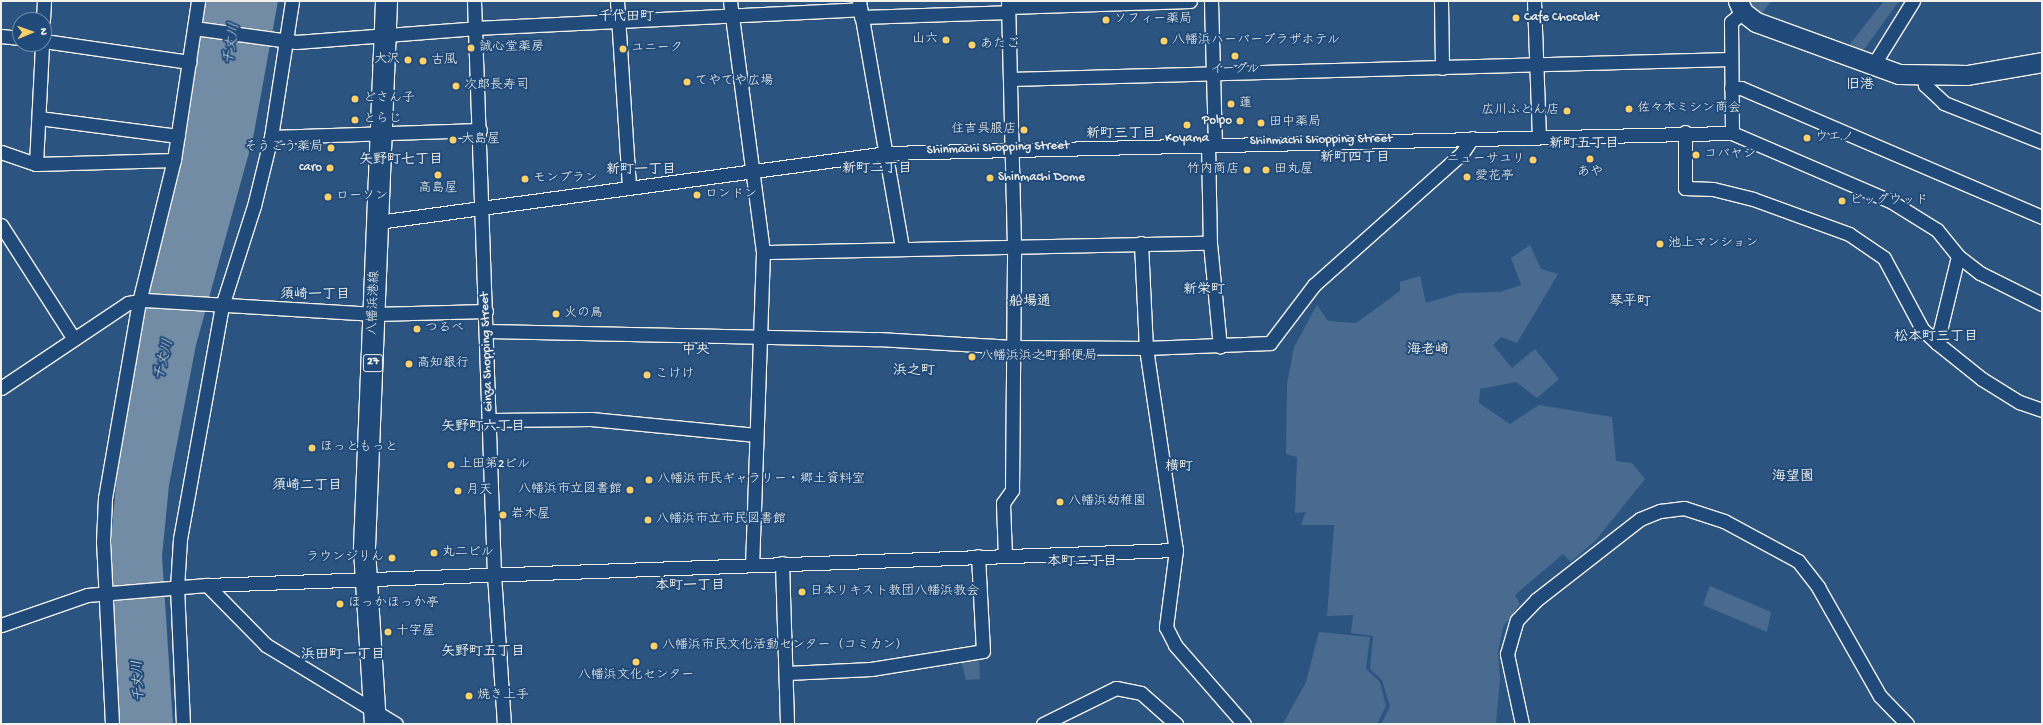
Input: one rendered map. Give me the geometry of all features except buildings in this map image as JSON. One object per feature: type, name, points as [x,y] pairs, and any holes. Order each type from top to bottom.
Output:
[{"type":"main road","name":"八幡浜港線","points":[[375,717],[364,582],[386,1]]},
{"type":"street","points":[[43,12],[44,1]]},
{"type":"street","points":[[112,724],[105,498],[142,301],[174,160],[189,62],[197,28],[198,1]]},
{"type":"street","points":[[183,724],[173,588],[180,539],[219,305],[254,206],[270,137],[281,41],[292,1]]},
{"type":"street","name":"Ginza Shopping Street","points":[[474,1],[480,130],[494,574],[504,724]]},
{"type":"street","points":[[617,1],[617,22],[629,188]]},
{"type":"street","points":[[730,1],[731,18],[755,171],[763,252],[752,565]]},
{"type":"street","points":[[197,28],[281,41],[384,36],[476,28],[731,18],[860,9],[1190,1]]},
{"type":"street","points":[[1211,1],[1214,74],[1210,243],[1220,347]]},
{"type":"street","points":[[1441,1],[1442,68]]},
{"type":"street","points":[[1534,1],[1539,136]]},
{"type":"street","points":[[1872,67],[1913,1]]},
{"type":"street","points":[[1005,556],[1003,503],[1012,490],[1011,347],[1014,246],[1013,148],[1008,6]]},
{"type":"street","points":[[2042,62],[1967,75],[1924,76],[1872,67],[1756,22],[1740,7],[1731,22],[1730,59],[1732,133],[1892,202],[1937,230],[1958,256],[1980,274],[2042,304]]},
{"type":"street","points":[[860,9],[887,154],[902,247]]},
{"type":"street","points":[[1,36],[12,37]]},
{"type":"street","points":[[52,42],[189,62]]},
{"type":"street","points":[[36,164],[42,52]]},
{"type":"street","points":[[1010,79],[1730,59]]},
{"type":"street","points":[[1924,76],[1925,85],[1944,103],[2042,142]]},
{"type":"street","points":[[1731,88],[1741,88],[2042,217]]},
{"type":"street","points":[[39,118],[178,136]]},
{"type":"street","points":[[270,137],[480,130]]},
{"type":"street","points":[[1685,132],[1685,188],[1713,189],[1752,199],[1850,234],[1884,258],[1922,329],[1937,343],[1982,379],[2019,402],[2042,410]]},
{"type":"street","name":"Shinmachi Shopping Street","points":[[378,222],[887,154],[1013,148],[1212,143],[1685,132],[1732,133]]},
{"type":"street","points":[[487,331],[760,336],[1011,347],[1220,347],[1270,343],[1314,285],[1462,153],[1472,138]]},
{"type":"street","points":[[3,155],[36,164],[174,160]]},
{"type":"street","points":[[1,225],[74,339]]},
{"type":"street","points":[[1141,243],[1146,348],[1176,550],[1166,627],[1175,645],[1244,724]]},
{"type":"street","points":[[763,252],[902,247],[1210,243]]},
{"type":"street","points":[[1937,343],[1958,256]]},
{"type":"street","points":[[1,388],[128,303],[142,301],[375,314],[486,311]]},
{"type":"street","points":[[490,420],[591,419],[756,435]]},
{"type":"street","points":[[1522,724],[1506,654],[1517,620],[1536,600],[1640,519],[1660,511],[1684,508],[1724,521],[1798,561],[1818,587],[1880,696],[1908,724]]},
{"type":"street","points":[[1,625],[40,609],[108,592],[207,585],[364,582],[494,574],[1176,550]]},
{"type":"street","points":[[787,673],[871,669],[983,651],[978,556]]},
{"type":"street","points":[[782,563],[787,673],[787,724]]},
{"type":"street","points":[[207,585],[266,645],[375,717],[396,724]]},
{"type":"street","points":[[1043,724],[1116,688],[1141,693],[1176,724]]},
{"type":"shaded area","points":[[1738,1],[1771,1],[1756,22]]},
{"type":"shaded area","points":[[1884,1],[1899,1],[1860,55],[1846,49]]},
{"type":"shaded area","points":[[1530,245],[1541,269],[1558,274],[1517,343],[1501,337],[1493,345],[1512,368],[1535,349],[1559,379],[1537,398],[1516,382],[1480,389],[1479,403],[1510,424],[1539,405],[1612,417],[1616,461],[1632,463],[1645,479],[1596,540],[1571,562],[1563,554],[1515,595],[1520,604],[1503,627],[1498,652],[1500,680],[1496,724],[1381,724],[1390,707],[1382,680],[1370,669],[1373,636],[1351,633],[1353,615],[1327,616],[1334,525],[1301,525],[1306,512],[1295,513],[1297,457],[1286,454],[1287,384],[1294,347],[1317,305],[1328,321],[1356,323],[1400,291],[1400,282],[1420,276],[1426,303],[1459,293],[1500,292],[1521,285],[1511,258]]},
{"type":"shaded area","points":[[1710,586],[1771,612],[1767,632],[1703,605]]},
{"type":"shaded area","points":[[1319,632],[1370,637],[1366,669],[1380,682],[1386,706],[1377,724],[1283,724],[1306,682]]},
{"type":"shaded area","points":[[979,656],[980,679],[966,680],[961,661]]},
{"type":"water","name":"千丈川","points":[[206,1],[278,1],[253,138],[196,345],[169,485],[162,556],[173,724],[116,724],[111,643],[112,528],[118,464],[144,313],[181,160]]},
{"type":"place","name":"Cafe Chocolat","points":[[1516,18]]},
{"type":"place","name":"ソフィー薬局","points":[[1106,20]]},
{"type":"place","name":"山六","points":[[946,40]]},
{"type":"place","name":"八幡浜ハーバープラザホテル","points":[[1164,41]]},
{"type":"place","name":"あたご","points":[[972,45]]},
{"type":"place","name":"誠心堂薬房","points":[[471,48]]},
{"type":"place","name":"ユニーク","points":[[623,49]]},
{"type":"place","name":"イーグル","points":[[1235,56]]},
{"type":"place","name":"大沢","points":[[408,60]]},
{"type":"place","name":"古風","points":[[423,61]]},
{"type":"place","name":"てやてや広場","points":[[687,82]]},
{"type":"place","name":"次郎長寿司","points":[[456,86]]},
{"type":"place","name":"どさん子","points":[[355,99]]},
{"type":"place","name":"蓮","points":[[1231,104]]},
{"type":"place","name":"佐々木ミシン商会","points":[[1629,109]]},
{"type":"place","name":"広川ふとん店","points":[[1567,111]]},
{"type":"place","name":"とらじ","points":[[355,120]]},
{"type":"place","name":"Polpo","points":[[1240,121]]},
{"type":"place","name":"田中薬局","points":[[1261,123]]},
{"type":"place","name":"Koyama","points":[[1187,125]]},
{"type":"place","name":"住吉呉服店","points":[[1024,130]]},
{"type":"place","name":"ウエノ","points":[[1807,138]]},
{"type":"place","name":"大島屋","points":[[453,140]]},
{"type":"place","name":"そうごう薬局","points":[[331,148]]},
{"type":"place","name":"コバヤシ","points":[[1696,155]]},
{"type":"place","name":"あや","points":[[1590,159]]},
{"type":"place","name":"ニューサユリ","points":[[1533,160]]},
{"type":"place","name":"caro","points":[[330,168]]},
{"type":"place","name":"竹内商店","points":[[1247,170]]},
{"type":"place","name":"田丸屋","points":[[1266,170]]},
{"type":"place","name":"高島屋","points":[[438,175]]},
{"type":"place","name":"愛花亭","points":[[1467,177]]},
{"type":"place","name":"Shinmachi Dome","points":[[990,178]]},
{"type":"place","name":"モンブラン","points":[[525,179]]},
{"type":"place","name":"ロンドン","points":[[697,195]]},
{"type":"place","name":"ローソン","points":[[328,197]]},
{"type":"place","name":"ビッグウッド","points":[[1842,201]]},
{"type":"place","name":"池上マンション","points":[[1660,244]]},
{"type":"place","name":"火の鳥","points":[[556,314]]},
{"type":"place","name":"つるべ","points":[[417,329]]},
{"type":"place","name":"八幡浜浜之町郵便局","points":[[972,357]]},
{"type":"place","name":"高知銀行","points":[[409,364]]},
{"type":"place","name":"こけけ","points":[[647,375]]},
{"type":"place","name":"ほっともっと","points":[[312,448]]},
{"type":"place","name":"上田第2ビル","points":[[451,465]]},
{"type":"place","name":"八幡浜市民ギャラリー・郷土資料室","points":[[649,480]]},
{"type":"place","name":"八幡浜市立図書館","points":[[630,490]]},
{"type":"place","name":"月天","points":[[458,491]]},
{"type":"place","name":"八幡浜幼稚園","points":[[1060,502]]},
{"type":"place","name":"岩木屋","points":[[503,515]]},
{"type":"place","name":"八幡浜市立市民図書館","points":[[648,520]]},
{"type":"place","name":"丸二ビル","points":[[434,553]]},
{"type":"place","name":"ラウンジりん","points":[[392,558]]},
{"type":"place","name":"日本リキスト教団八幡浜教会","points":[[802,592]]},
{"type":"place","name":"ほっかほっか亭","points":[[340,604]]},
{"type":"place","name":"十字屋","points":[[388,632]]},
{"type":"place","name":"八幡浜市民文化活動センター（コミカン）","points":[[654,646]]},
{"type":"place","name":"八幡浜文化センター","points":[[636,662]]},
{"type":"place","name":"焼き上手","points":[[469,696]]},
{"type":"district","name":"千代田町","points":[[626,18]]},
{"type":"district","name":"旧港","points":[[1860,86]]},
{"type":"district","name":"新町三丁目","points":[[1121,135]]},
{"type":"district","name":"新町五丁目","points":[[1584,145]]},
{"type":"district","name":"新町四丁目","points":[[1355,159]]},
{"type":"district","name":"矢野町七丁目","points":[[401,161]]},
{"type":"district","name":"新町二丁目","points":[[877,170]]},
{"type":"district","name":"新町一丁目","points":[[641,171]]},
{"type":"district","name":"新栄町","points":[[1204,291]]},
{"type":"district","name":"須崎一丁目","points":[[315,296]]},
{"type":"district","name":"船場通","points":[[1030,303]]},
{"type":"district","name":"琴平町","points":[[1630,303]]},
{"type":"district","name":"松本町三丁目","points":[[1936,338]]},
{"type":"district","name":"中央","points":[[696,351]]},
{"type":"district","name":"海老崎","points":[[1428,351]]},
{"type":"district","name":"浜之町","points":[[914,372]]},
{"type":"district","name":"矢野町六丁目","points":[[483,428]]},
{"type":"district","name":"横町","points":[[1179,468]]},
{"type":"district","name":"海望園","points":[[1793,478]]},
{"type":"district","name":"須崎二丁目","points":[[307,487]]},
{"type":"district","name":"本町二丁目","points":[[1082,563]]},
{"type":"district","name":"本町一丁目","points":[[690,587]]},
{"type":"district","name":"矢野町五丁目","points":[[483,653]]},
{"type":"district","name":"浜田町一丁目","points":[[343,656]]}]
